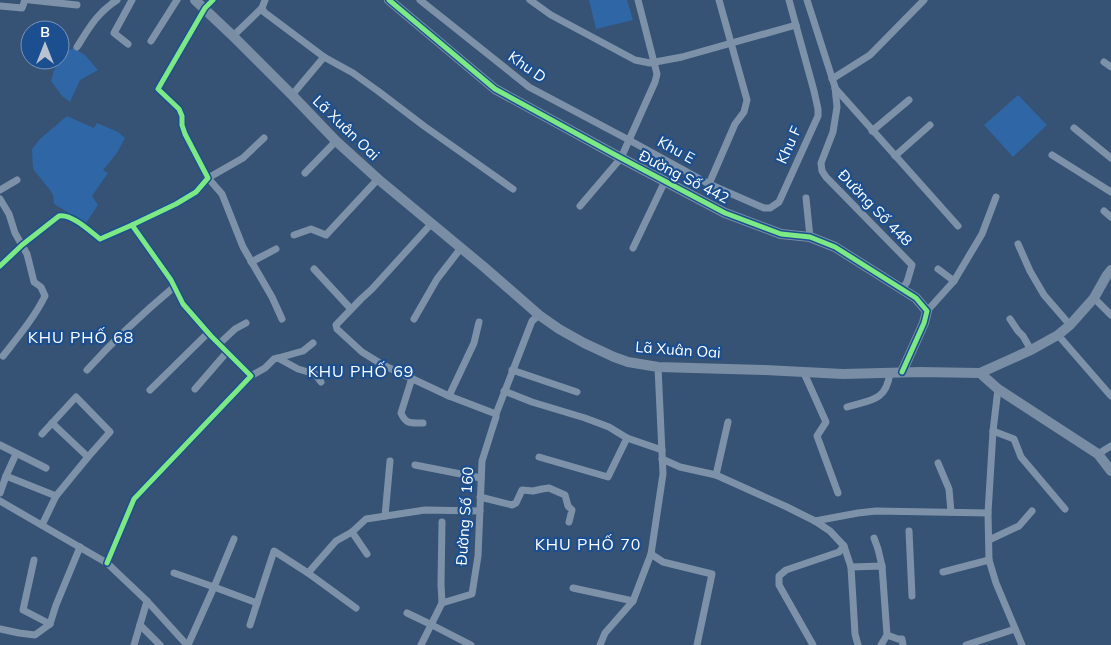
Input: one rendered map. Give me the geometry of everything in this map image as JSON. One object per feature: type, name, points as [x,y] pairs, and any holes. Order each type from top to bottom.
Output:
[{"type":"main road","name":"Lã Xuân Oai","points":[[195,0],[336,141],[378,179],[539,315],[584,343],[628,362],[658,367],[842,374],[902,372],[980,373]]},
{"type":"main road","name":"Đường Số 442","points":[[389,0],[495,89],[725,213],[781,234],[810,237],[835,246],[916,298],[927,311]]},
{"type":"main road","points":[[1110,274],[1094,298],[1070,325],[1058,335],[1031,350],[980,373],[998,389],[1098,454],[1111,471]]},
{"type":"main road","points":[[902,372],[924,323],[927,311]]},
{"type":"street","points":[[0,6],[22,8],[25,0]]},
{"type":"street","points":[[30,0],[76,5]]},
{"type":"street","points":[[76,47],[92,22],[117,0]]},
{"type":"street","points":[[128,44],[114,33],[132,0]]},
{"type":"street","points":[[151,41],[177,0]]},
{"type":"street","points":[[213,0],[205,8],[158,89],[178,109],[182,116],[185,134],[208,178],[222,194],[243,247],[272,297],[282,319]]},
{"type":"street","points":[[233,36],[262,8],[265,0]]},
{"type":"street","name":"Khu D","points":[[420,0],[523,83],[629,140]]},
{"type":"street","points":[[530,0],[550,15],[635,60],[650,63],[682,57],[796,26]]},
{"type":"street","points":[[580,206],[621,158],[656,82],[657,74],[638,0]]},
{"type":"street","points":[[709,184],[735,124],[744,112],[747,100],[719,0]]},
{"type":"street","name":"Khu F","points":[[709,184],[764,208],[770,208],[779,202],[818,116],[814,91],[789,0]]},
{"type":"street","name":"Đường Số 448","points":[[807,0],[835,87],[837,107],[833,132],[821,163],[822,171],[912,264],[907,282],[902,289]]},
{"type":"street","points":[[832,80],[870,55],[924,0]]},
{"type":"street","points":[[262,8],[264,12],[324,57],[353,73],[513,189]]},
{"type":"street","points":[[292,95],[324,57]]},
{"type":"street","points":[[1104,62],[1111,67]]},
{"type":"street","points":[[835,87],[894,156],[958,226]]},
{"type":"street","points":[[872,131],[909,100]]},
{"type":"street","points":[[894,156],[930,125]]},
{"type":"street","points":[[1074,128],[1111,158]]},
{"type":"street","points":[[0,266],[22,245],[59,216],[63,215],[73,219],[100,239],[176,204],[196,192],[208,178],[243,158],[264,138]]},
{"type":"street","name":"Khu E","points":[[629,140],[709,184]]},
{"type":"street","points":[[305,173],[336,141]]},
{"type":"street","points":[[1052,155],[1111,192]]},
{"type":"street","points":[[294,235],[311,229],[326,235],[378,179]]},
{"type":"street","points":[[0,190],[17,180]]},
{"type":"street","points":[[633,248],[666,181]]},
{"type":"street","points":[[806,198],[810,237]]},
{"type":"street","points":[[927,311],[954,281],[982,234],[996,198]]},
{"type":"street","points":[[0,199],[9,214],[15,233],[27,254],[34,282],[41,287],[45,296],[39,308],[3,356]]},
{"type":"street","points":[[1104,211],[1111,217]]},
{"type":"street","points":[[432,223],[372,289],[336,325],[362,352],[382,366],[449,396],[496,414]]},
{"type":"street","points":[[132,225],[171,280],[183,304],[208,333],[251,376]]},
{"type":"street","points":[[1018,244],[1044,296],[1070,325]]},
{"type":"street","points":[[414,318],[437,279],[461,248]]},
{"type":"street","points":[[251,262],[276,249]]},
{"type":"street","points":[[314,269],[351,309]]},
{"type":"street","points":[[938,269],[954,281]]},
{"type":"street","points":[[87,370],[133,322],[174,287]]},
{"type":"street","points":[[1094,298],[1111,315]]},
{"type":"street","name":"Đường Số 160","points":[[442,603],[472,594],[478,556],[482,461],[512,370],[532,321],[539,315]]},
{"type":"street","points":[[1010,319],[1031,350]]},
{"type":"street","points":[[449,396],[474,343],[479,322]]},
{"type":"street","points":[[219,344],[235,329],[246,323]]},
{"type":"street","points":[[150,390],[208,333]]},
{"type":"street","points":[[1058,335],[1111,396]]},
{"type":"street","points":[[107,563],[134,498],[251,376],[265,368],[274,359],[303,351],[313,343]]},
{"type":"street","points":[[195,389],[227,352]]},
{"type":"street","points":[[278,358],[298,369],[315,374],[321,382]]},
{"type":"street","points":[[600,645],[605,633],[633,601],[651,554],[662,474],[658,367]]},
{"type":"street","points":[[512,370],[577,392]]},
{"type":"street","points":[[804,373],[826,422],[817,436],[838,493]]},
{"type":"street","points":[[847,407],[879,398],[889,384],[890,373]]},
{"type":"street","points":[[412,378],[401,414],[408,422],[423,423]]},
{"type":"street","points":[[998,389],[993,431],[988,513],[989,560],[1022,645]]},
{"type":"street","points":[[504,391],[532,402],[585,418],[609,427],[627,438],[662,450]]},
{"type":"street","points":[[42,434],[76,398],[110,432],[56,496],[42,525]]},
{"type":"street","points":[[716,475],[728,422]]},
{"type":"street","points":[[52,423],[88,458]]},
{"type":"street","points":[[993,431],[1014,439],[1021,457],[1065,510]]},
{"type":"street","points":[[539,457],[608,477],[627,438]]},
{"type":"street","points":[[0,445],[46,468]]},
{"type":"street","points":[[1098,454],[1111,446]]},
{"type":"street","points":[[0,493],[16,454]]},
{"type":"street","points":[[662,459],[680,467],[716,475],[816,521],[830,531],[844,546],[850,567],[855,634],[858,645]]},
{"type":"street","points":[[386,516],[390,461]]},
{"type":"street","points":[[938,463],[949,489],[951,512]]},
{"type":"street","points":[[415,465],[481,478]]},
{"type":"street","points":[[6,476],[56,496]]},
{"type":"street","points":[[480,497],[512,505],[516,502],[522,490],[533,491],[549,488],[565,495],[568,506],[572,510],[569,522]]},
{"type":"street","points":[[0,501],[107,563],[147,601],[188,645],[234,539]]},
{"type":"street","points":[[308,573],[336,542],[352,532],[366,519],[425,510],[480,511]]},
{"type":"street","points":[[816,521],[876,511],[988,513]]},
{"type":"street","points":[[989,540],[1018,526],[1032,511]]},
{"type":"street","points":[[421,645],[442,603],[442,522]]},
{"type":"street","points":[[910,531],[912,596]]},
{"type":"street","points":[[352,532],[367,554]]},
{"type":"street","points":[[874,538],[882,566],[887,635],[881,645]]},
{"type":"street","points":[[813,645],[780,585],[780,576],[786,570],[839,552],[844,546]]},
{"type":"street","points":[[0,628],[36,635],[50,624],[80,547]]},
{"type":"street","points":[[250,625],[274,551],[356,608]]},
{"type":"street","points":[[651,554],[663,562],[712,574],[697,645]]},
{"type":"street","points":[[34,560],[22,610],[50,624]]},
{"type":"street","points":[[942,572],[989,560]]},
{"type":"street","points":[[850,567],[882,566]]},
{"type":"street","points":[[174,573],[257,602]]},
{"type":"street","points":[[573,588],[633,601]]},
{"type":"street","points":[[134,645],[147,601]]},
{"type":"street","points":[[406,613],[471,645]]},
{"type":"street","points":[[140,624],[160,645]]},
{"type":"street","points":[[966,645],[1015,629]]},
{"type":"street","points":[[887,635],[902,642]]},
{"type":"shaded area","points":[[589,0],[627,0],[633,20],[596,29]]},
{"type":"shaded area","points":[[74,48],[85,55],[98,70],[80,80],[70,102],[62,96],[51,81],[54,70],[70,70],[70,50]]},
{"type":"shaded area","points":[[1018,95],[1047,125],[1013,157],[984,125]]},
{"type":"shaded area","points":[[67,116],[94,128],[97,123],[118,132],[125,138],[117,153],[103,170],[108,173],[92,196],[98,205],[86,223],[54,204],[53,195],[50,190],[33,169],[32,149],[40,139]]},
{"type":"cycle path","points":[[0,266],[22,245],[59,216],[75,220],[100,239],[176,204],[196,192],[208,178],[185,134],[179,109],[158,89],[205,8],[213,0]]},
{"type":"cycle path","points":[[389,0],[495,89],[725,213],[781,234],[810,237],[835,247],[916,298],[927,311],[924,323],[902,372]]},
{"type":"cycle path","points":[[107,563],[134,499],[251,376],[211,336],[183,304],[171,280],[132,225]]},
{"type":"district","name":"KHU PHỐ 68","points":[[81,337]]},
{"type":"district","name":"KHU PHỐ 69","points":[[361,371]]},
{"type":"district","name":"KHU PHỐ 70","points":[[588,544]]}]
